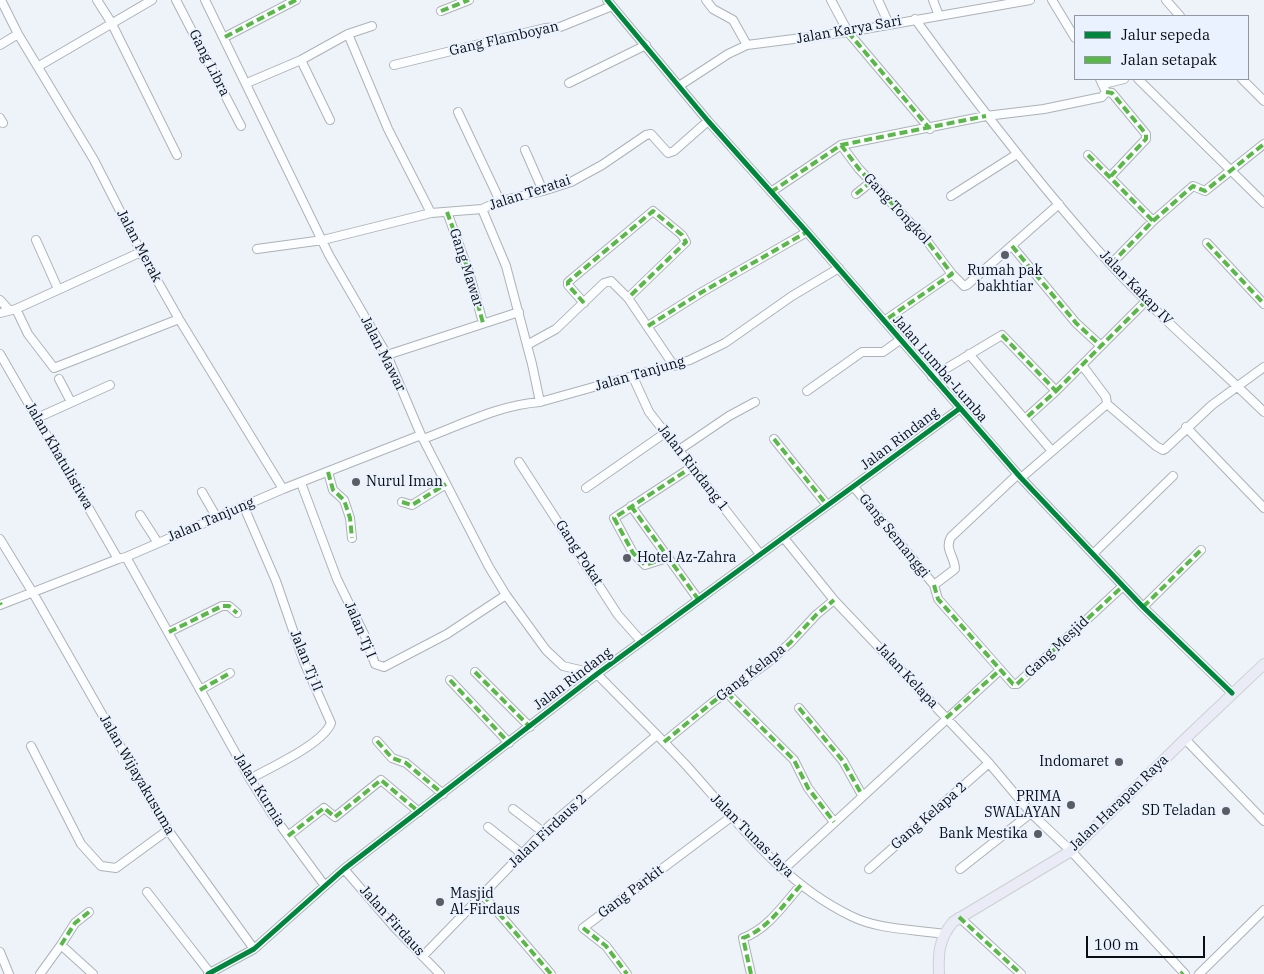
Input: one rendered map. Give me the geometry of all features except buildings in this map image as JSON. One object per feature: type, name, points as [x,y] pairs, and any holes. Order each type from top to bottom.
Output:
[{"type":"main road","name":"Jalan Harapan Raya","points":[[939,974],[939,945],[944,934],[959,917],[1022,883],[1071,852],[1185,738],[1264,664]]},
{"type":"street","name":"Jalan Merak","points":[[1,0],[18,34],[94,160],[141,252],[284,489]]},
{"type":"street","points":[[97,0],[177,155]]},
{"type":"street","points":[[39,66],[110,22],[152,0]]},
{"type":"street","name":"Gang Libra","points":[[176,0],[241,126]]},
{"type":"street","name":"Jalan Mawar","points":[[205,0],[225,37],[329,255],[387,355],[422,437],[506,595],[546,650],[563,666],[597,674]]},
{"type":"street","points":[[225,37],[296,0]]},
{"type":"street","points":[[441,11],[469,0]]},
{"type":"street","points":[[706,0],[713,9],[733,20],[748,45]]},
{"type":"street","points":[[831,0],[848,32],[930,129]]},
{"type":"street","points":[[878,0],[889,24]]},
{"type":"street","points":[[934,0],[939,16]]},
{"type":"street","name":"Jalan Karya Sari","points":[[679,86],[728,54],[748,45],[848,32],[1030,0]]},
{"type":"street","points":[[1052,0],[1074,36]]},
{"type":"street","points":[[1166,0],[1179,15]]},
{"type":"street","name":"Jalan Lumba-Lumba","points":[[609,3],[708,121],[839,268],[959,409],[1019,476],[1143,607],[1232,693]]},
{"type":"street","name":"Gang Flamboyan","points":[[394,65],[545,28],[560,27],[609,3]]},
{"type":"street","name":"Jalan Kakap IV","points":[[915,19],[986,116],[1111,264],[1146,301],[1264,412]]},
{"type":"street","points":[[247,83],[301,60],[348,34],[372,26]]},
{"type":"street","points":[[0,45],[18,34]]},
{"type":"street","points":[[348,34],[388,129],[430,213]]},
{"type":"street","points":[[569,83],[646,45]]},
{"type":"street","points":[[301,60],[330,120]]},
{"type":"street","points":[[1104,85],[1121,80]]},
{"type":"street","points":[[1139,80],[1264,202]]},
{"type":"street","points":[[1243,80],[1264,101]]},
{"type":"street","points":[[771,192],[841,145],[930,129],[986,116],[1044,109],[1092,100],[1102,97],[1104,85]]},
{"type":"street","points":[[1104,85],[1121,101],[1146,134],[1146,139],[1110,176]]},
{"type":"street","points":[[458,112],[500,201]]},
{"type":"street","name":"Jalan Teratai","points":[[257,249],[323,240],[430,213],[482,208],[500,201],[543,191],[570,182],[602,165],[646,135],[651,134],[668,153],[674,151],[708,121]]},
{"type":"street","points":[[1111,264],[1153,221],[1193,186],[1205,191],[1264,144]]},
{"type":"street","name":"Gang Tongkol","points":[[841,145],[871,182],[924,236],[952,274]]},
{"type":"street","points":[[525,150],[543,191]]},
{"type":"street","points":[[951,196],[1017,154]]},
{"type":"street","points":[[1088,155],[1153,221]]},
{"type":"street","points":[[856,194],[871,182]]},
{"type":"street","points":[[884,321],[952,274],[964,286],[967,285],[1059,204]]},
{"type":"street","points":[[482,208],[506,266],[540,402]]},
{"type":"street","points":[[584,303],[568,282],[652,211],[682,235],[686,242],[628,298]]},
{"type":"street","name":"Gang Mawar","points":[[447,212],[470,272],[483,323]]},
{"type":"street","points":[[648,326],[702,292],[807,232]]},
{"type":"street","points":[[36,240],[58,290]]},
{"type":"street","points":[[1207,242],[1264,304]]},
{"type":"street","points":[[1012,246],[1052,296],[1101,346]]},
{"type":"street","points":[[0,313],[58,290],[141,252]]},
{"type":"street","name":"Jalan Tanjung","points":[[0,604],[122,558],[284,489],[422,437],[496,411],[540,402],[690,360],[725,343],[792,296],[839,268]]},
{"type":"street","points":[[527,345],[556,329],[604,283],[611,281],[628,298],[674,366]]},
{"type":"street","points":[[0,300],[12,309],[54,368],[180,319]]},
{"type":"street","points":[[1025,419],[1056,391],[1146,301]]},
{"type":"street","name":"Gang Mawar","points":[[387,355],[518,312]]},
{"type":"street","points":[[932,377],[1002,334],[1056,391]]},
{"type":"street","name":"Jalan Lumba-Lumba","points":[[807,391],[862,352],[883,352],[900,340]]},
{"type":"street","points":[[969,354],[1052,451]]},
{"type":"street","name":"Jalan Khatulistiwa","points":[[1,356],[122,558]]},
{"type":"street","points":[[1082,365],[1106,397],[1108,404],[1163,450],[1186,427],[1264,367]]},
{"type":"street","name":"Jalan Rindang 1","points":[[634,377],[649,412],[760,554]]},
{"type":"street","points":[[59,379],[71,402]]},
{"type":"street","points":[[37,418],[110,384]]},
{"type":"street","points":[[679,450],[729,416],[755,402]]},
{"type":"street","points":[[1019,476],[1108,404]]},
{"type":"street","name":"Jalan Rindang","points":[[209,973],[254,949],[344,869],[597,674],[827,505],[854,488],[959,409]]},
{"type":"street","points":[[1186,427],[1264,508]]},
{"type":"street","points":[[586,488],[665,433]]},
{"type":"street","points":[[774,439],[827,505]]},
{"type":"street","name":"Gang Pokat","points":[[519,462],[618,615],[641,641]]},
{"type":"street","points":[[667,558],[645,565],[633,553],[614,518],[692,467]]},
{"type":"street","points":[[328,472],[333,490],[344,500],[350,518],[352,538]]},
{"type":"street","name":"Gang Semanggi","points":[[934,585],[955,569],[948,548],[948,542],[951,537],[1019,476]]},
{"type":"street","points":[[1092,554],[1173,476]]},
{"type":"street","name":"Jalan Tj I","points":[[301,483],[337,579],[365,636],[375,664],[384,667],[447,634],[506,595]]},
{"type":"street","points":[[402,502],[412,505],[446,484]]},
{"type":"street","name":"Gang Semanggi","points":[[854,488],[934,585],[938,599],[1000,670]]},
{"type":"street","points":[[202,492],[217,518]]},
{"type":"street","points":[[631,506],[698,599]]},
{"type":"street","name":"Jalan Tj II","points":[[244,507],[276,581],[304,662],[331,723],[328,731],[307,746],[250,779]]},
{"type":"street","points":[[140,515],[158,543]]},
{"type":"street","name":"Jalan Kelapa","points":[[784,538],[834,600],[989,763],[1031,813],[1071,852],[1183,973]]},
{"type":"street","name":"Jalan Wijayakusuma","points":[[0,539],[33,593],[168,830],[254,949]]},
{"type":"street","points":[[1143,607],[1201,550]]},
{"type":"street","name":"Jalan Kurnia","points":[[122,558],[169,632],[250,779],[288,836],[325,886]]},
{"type":"street","name":"Gang Mesjid","points":[[1000,670],[1009,682],[1017,684],[1123,586]]},
{"type":"street","name":"Gang Kelapa","points":[[664,742],[766,664],[834,600]]},
{"type":"street","points":[[169,632],[222,606],[229,606],[237,613]]},
{"type":"street","points":[[784,869],[862,795],[1000,670]]},
{"type":"street","points":[[475,672],[530,726]]},
{"type":"street","points":[[200,690],[230,673]]},
{"type":"street","name":"Jalan Tunas Jaya","points":[[597,674],[658,734],[730,818],[811,894],[852,917],[882,926],[944,934]]},
{"type":"street","points":[[450,680],[509,743]]},
{"type":"street","points":[[727,693],[794,760],[808,788],[834,822]]},
{"type":"street","points":[[799,708],[843,761],[862,795]]},
{"type":"street","name":"Jalan Firdaus 2","points":[[423,956],[543,832],[658,734]]},
{"type":"street","points":[[1185,738],[1264,821]]},
{"type":"street","points":[[376,741],[392,758],[406,763],[443,794]]},
{"type":"street","points":[[31,746],[81,844],[101,866],[116,868],[168,830]]},
{"type":"street","name":"Gang Kelapa 2","points":[[869,869],[989,763]]},
{"type":"street","points":[[288,836],[324,808],[335,817],[381,780],[419,812]]},
{"type":"street","points":[[514,809],[543,832]]},
{"type":"street","points":[[960,869],[1031,813]]},
{"type":"street","name":"Gang Parkit","points":[[626,974],[606,946],[583,928],[730,818]]},
{"type":"street","points":[[488,827],[521,853]]},
{"type":"street","name":"Jalan Firdaus","points":[[344,869],[395,928],[440,974]]},
{"type":"street","points":[[751,974],[743,938],[753,935],[770,921],[801,885]]},
{"type":"street","points":[[147,892],[209,973]]},
{"type":"street","points":[[484,895],[551,974]]},
{"type":"street","points":[[1199,974],[1264,910]]},
{"type":"street","points":[[40,974],[71,928],[89,912]]},
{"type":"street","points":[[959,917],[1021,974]]},
{"type":"street","points":[[61,945],[93,974]]},
{"type":"street","points":[[0,952],[9,974]]},
{"type":"marked path","points":[[225,37],[296,0]]},
{"type":"marked path","points":[[441,11],[469,0]]},
{"type":"marked path","points":[[848,32],[930,129]]},
{"type":"marked path","points":[[1106,92],[1112,93],[1146,134],[1146,139],[1111,176]]},
{"type":"marked path","points":[[771,192],[841,145],[986,116]]},
{"type":"marked path","points":[[1111,264],[1153,221],[1193,186],[1205,191],[1264,144]]},
{"type":"marked path","points":[[841,145],[859,169],[924,237],[952,274],[884,321]]},
{"type":"marked path","points":[[1088,155],[1153,221]]},
{"type":"marked path","points":[[856,194],[871,182]]},
{"type":"marked path","points":[[584,303],[568,285],[568,282],[653,211],[682,235],[686,242],[628,298]]},
{"type":"marked path","points":[[447,212],[469,272],[483,323]]},
{"type":"marked path","points":[[648,326],[702,292],[807,232]]},
{"type":"marked path","points":[[1207,243],[1264,304]]},
{"type":"marked path","points":[[1012,246],[1076,323],[1101,346]]},
{"type":"marked path","points":[[1056,391],[1146,301]]},
{"type":"marked path","points":[[1002,335],[1056,391],[1025,419]]},
{"type":"marked path","points":[[774,439],[827,505]]},
{"type":"marked path","points":[[667,558],[645,565],[633,553],[614,518],[692,467]]},
{"type":"marked path","points":[[328,472],[333,490],[344,500],[350,518],[352,538]]},
{"type":"marked path","points":[[402,502],[412,505],[446,484]]},
{"type":"marked path","points":[[631,506],[698,599]]},
{"type":"marked path","points":[[1143,607],[1201,550]]},
{"type":"marked path","points":[[934,585],[938,599],[1013,684],[1017,684],[1123,586]]},
{"type":"marked path","points":[[664,742],[713,702],[766,664],[834,600]]},
{"type":"marked path","points":[[169,632],[222,606],[229,606],[237,613]]},
{"type":"marked path","points":[[946,718],[1000,670]]},
{"type":"marked path","points":[[475,672],[530,727]]},
{"type":"marked path","points":[[200,690],[230,673]]},
{"type":"marked path","points":[[450,680],[509,743]]},
{"type":"marked path","points":[[727,693],[794,760],[808,788],[834,822]]},
{"type":"marked path","points":[[799,708],[843,761],[862,795]]},
{"type":"marked path","points":[[377,741],[392,758],[406,763],[443,794]]},
{"type":"marked path","points":[[288,836],[324,808],[335,817],[381,780],[419,812]]},
{"type":"marked path","points":[[751,974],[743,938],[760,929],[768,922],[801,885]]},
{"type":"marked path","points":[[483,895],[551,974]]},
{"type":"marked path","points":[[61,945],[75,923],[89,912]]},
{"type":"marked path","points":[[959,917],[1021,974]]},
{"type":"marked path","points":[[583,928],[606,946],[627,974]]},
{"type":"cycle path","points":[[607,0],[708,121],[1021,478],[1143,607],[1232,693]]},
{"type":"cycle path","points":[[208,974],[254,949],[344,869],[597,674],[959,409]]},
{"type":"place","name":"Rumah pak bakhtiar","points":[[1005,255]]},
{"type":"place","name":"Nurul Iman","points":[[356,482]]},
{"type":"place","name":"Hotel Az-Zahra","points":[[627,558]]},
{"type":"place","name":"Indomaret","points":[[1119,762]]},
{"type":"place","name":"PRIMA SWALAYAN","points":[[1071,805]]},
{"type":"place","name":"SD Teladan","points":[[1226,811]]},
{"type":"place","name":"Bank Mestika","points":[[1038,834]]},
{"type":"place","name":"Masjid Al-Firdaus","points":[[440,902]]}]
